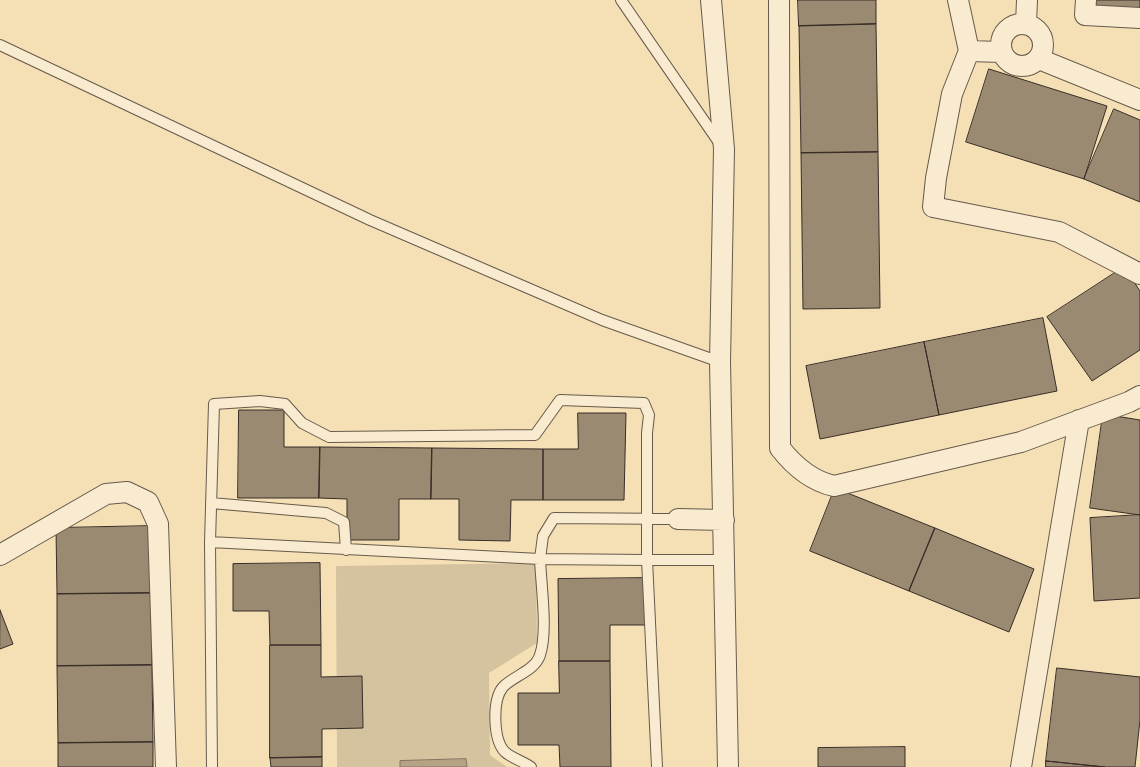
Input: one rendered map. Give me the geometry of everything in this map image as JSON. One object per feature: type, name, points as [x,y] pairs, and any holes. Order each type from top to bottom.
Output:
[{"type":"street","points":[[711,0],[724,149],[720,362],[728,767]]},
{"type":"street","points":[[779,0],[780,448],[794,464],[823,483],[834,486],[1021,442],[1129,402],[1140,396]]},
{"type":"street","points":[[958,0],[969,52],[952,94],[936,178],[933,207],[1059,232],[1140,274]]},
{"type":"street","points":[[1026,24],[1027,0]]},
{"type":"street","points":[[1086,0],[1085,15],[1140,18]]},
{"type":"street","points":[[1026,24],[1037,30],[1043,38],[1042,50],[1038,59],[1028,65],[1018,67],[1008,61],[1001,52],[1006,31],[1016,26],[1026,24]]},
{"type":"street","points":[[969,52],[1001,52]]},
{"type":"street","points":[[1038,59],[1140,100]]},
{"type":"street","points":[[1021,767],[1079,420]]},
{"type":"street","points":[[0,555],[106,494],[127,492],[148,502],[158,524],[166,767]]},
{"type":"street","points":[[678,519],[724,520]]},
{"type":"lane","points":[[621,0],[724,149]]},
{"type":"lane","points":[[0,45],[370,220],[602,320],[720,362]]},
{"type":"lane","points":[[212,767],[210,542],[214,404],[260,401],[284,404],[302,423],[329,437],[536,435],[560,400],[644,402],[650,415],[647,433],[647,560],[657,767]]},
{"type":"lane","points":[[211,503],[326,513],[344,522],[346,550]]},
{"type":"lane","points":[[531,767],[505,752],[496,736],[496,702],[503,687],[526,672],[540,657],[544,637],[540,559],[543,536],[554,518],[678,519]]},
{"type":"lane","points":[[210,542],[540,559],[724,560]]},
{"type":"shaded area","points":[[536,563],[537,643],[489,673],[490,755],[507,767],[337,767],[336,566]]},
{"type":"shaded area","points":[[466,759],[467,767],[400,767],[400,761]]},
{"type":"building","points":[[798,0],[876,0],[876,24],[799,26]]},
{"type":"building","points":[[1090,0],[1140,0],[1140,8],[1090,6]]},
{"type":"building","points":[[876,24],[878,152],[801,153],[799,26]]},
{"type":"building","points":[[989,69],[1107,106],[1084,179],[966,142]]},
{"type":"building","points":[[1114,109],[1140,120],[1140,202],[1084,179]]},
{"type":"building","points":[[878,152],[880,308],[803,309],[801,153]]},
{"type":"building","points":[[1124,267],[1140,291],[1140,350],[1092,381],[1047,317]]},
{"type":"building","points":[[1043,318],[1057,391],[939,415],[924,342]]},
{"type":"building","points":[[924,342],[939,415],[820,439],[806,366]]},
{"type":"building","points":[[239,410],[284,410],[284,447],[320,447],[319,498],[238,498]]},
{"type":"building","points":[[578,413],[626,413],[624,500],[543,500],[543,449],[578,449]]},
{"type":"building","points":[[1103,414],[1140,420],[1140,515],[1090,508]]},
{"type":"building","points":[[320,447],[432,448],[431,499],[399,499],[399,540],[347,540],[347,499],[319,498]]},
{"type":"building","points":[[432,448],[543,449],[543,500],[511,500],[510,541],[459,540],[459,499],[431,499]]},
{"type":"building","points":[[835,488],[935,528],[909,591],[810,551]]},
{"type":"building","points":[[1140,515],[1140,598],[1094,601],[1090,518]]},
{"type":"building","points":[[151,526],[151,593],[57,594],[56,528]]},
{"type":"building","points":[[935,528],[1034,569],[1009,632],[909,591]]},
{"type":"building","points":[[320,563],[321,645],[270,645],[269,611],[233,611],[233,564]]},
{"type":"building","points":[[646,578],[646,625],[610,625],[610,661],[559,661],[558,579]]},
{"type":"building","points":[[151,593],[152,665],[57,666],[57,594]]},
{"type":"building","points":[[0,610],[13,644],[0,649]]},
{"type":"building","points":[[270,645],[321,645],[321,677],[362,676],[363,728],[322,729],[322,757],[270,758]]},
{"type":"building","points":[[559,661],[610,661],[611,767],[560,767],[559,745],[518,745],[518,693],[559,693]]},
{"type":"building","points":[[152,665],[153,742],[58,743],[57,666]]},
{"type":"building","points":[[1057,668],[1140,677],[1140,720],[1135,767],[1105,767],[1046,761]]},
{"type":"building","points":[[153,742],[153,767],[58,767],[58,743]]},
{"type":"building","points":[[905,747],[905,767],[818,767],[818,748]]},
{"type":"building","points":[[322,757],[322,767],[271,767],[270,758]]},
{"type":"building","points":[[1046,761],[1105,767],[1046,767]]}]
